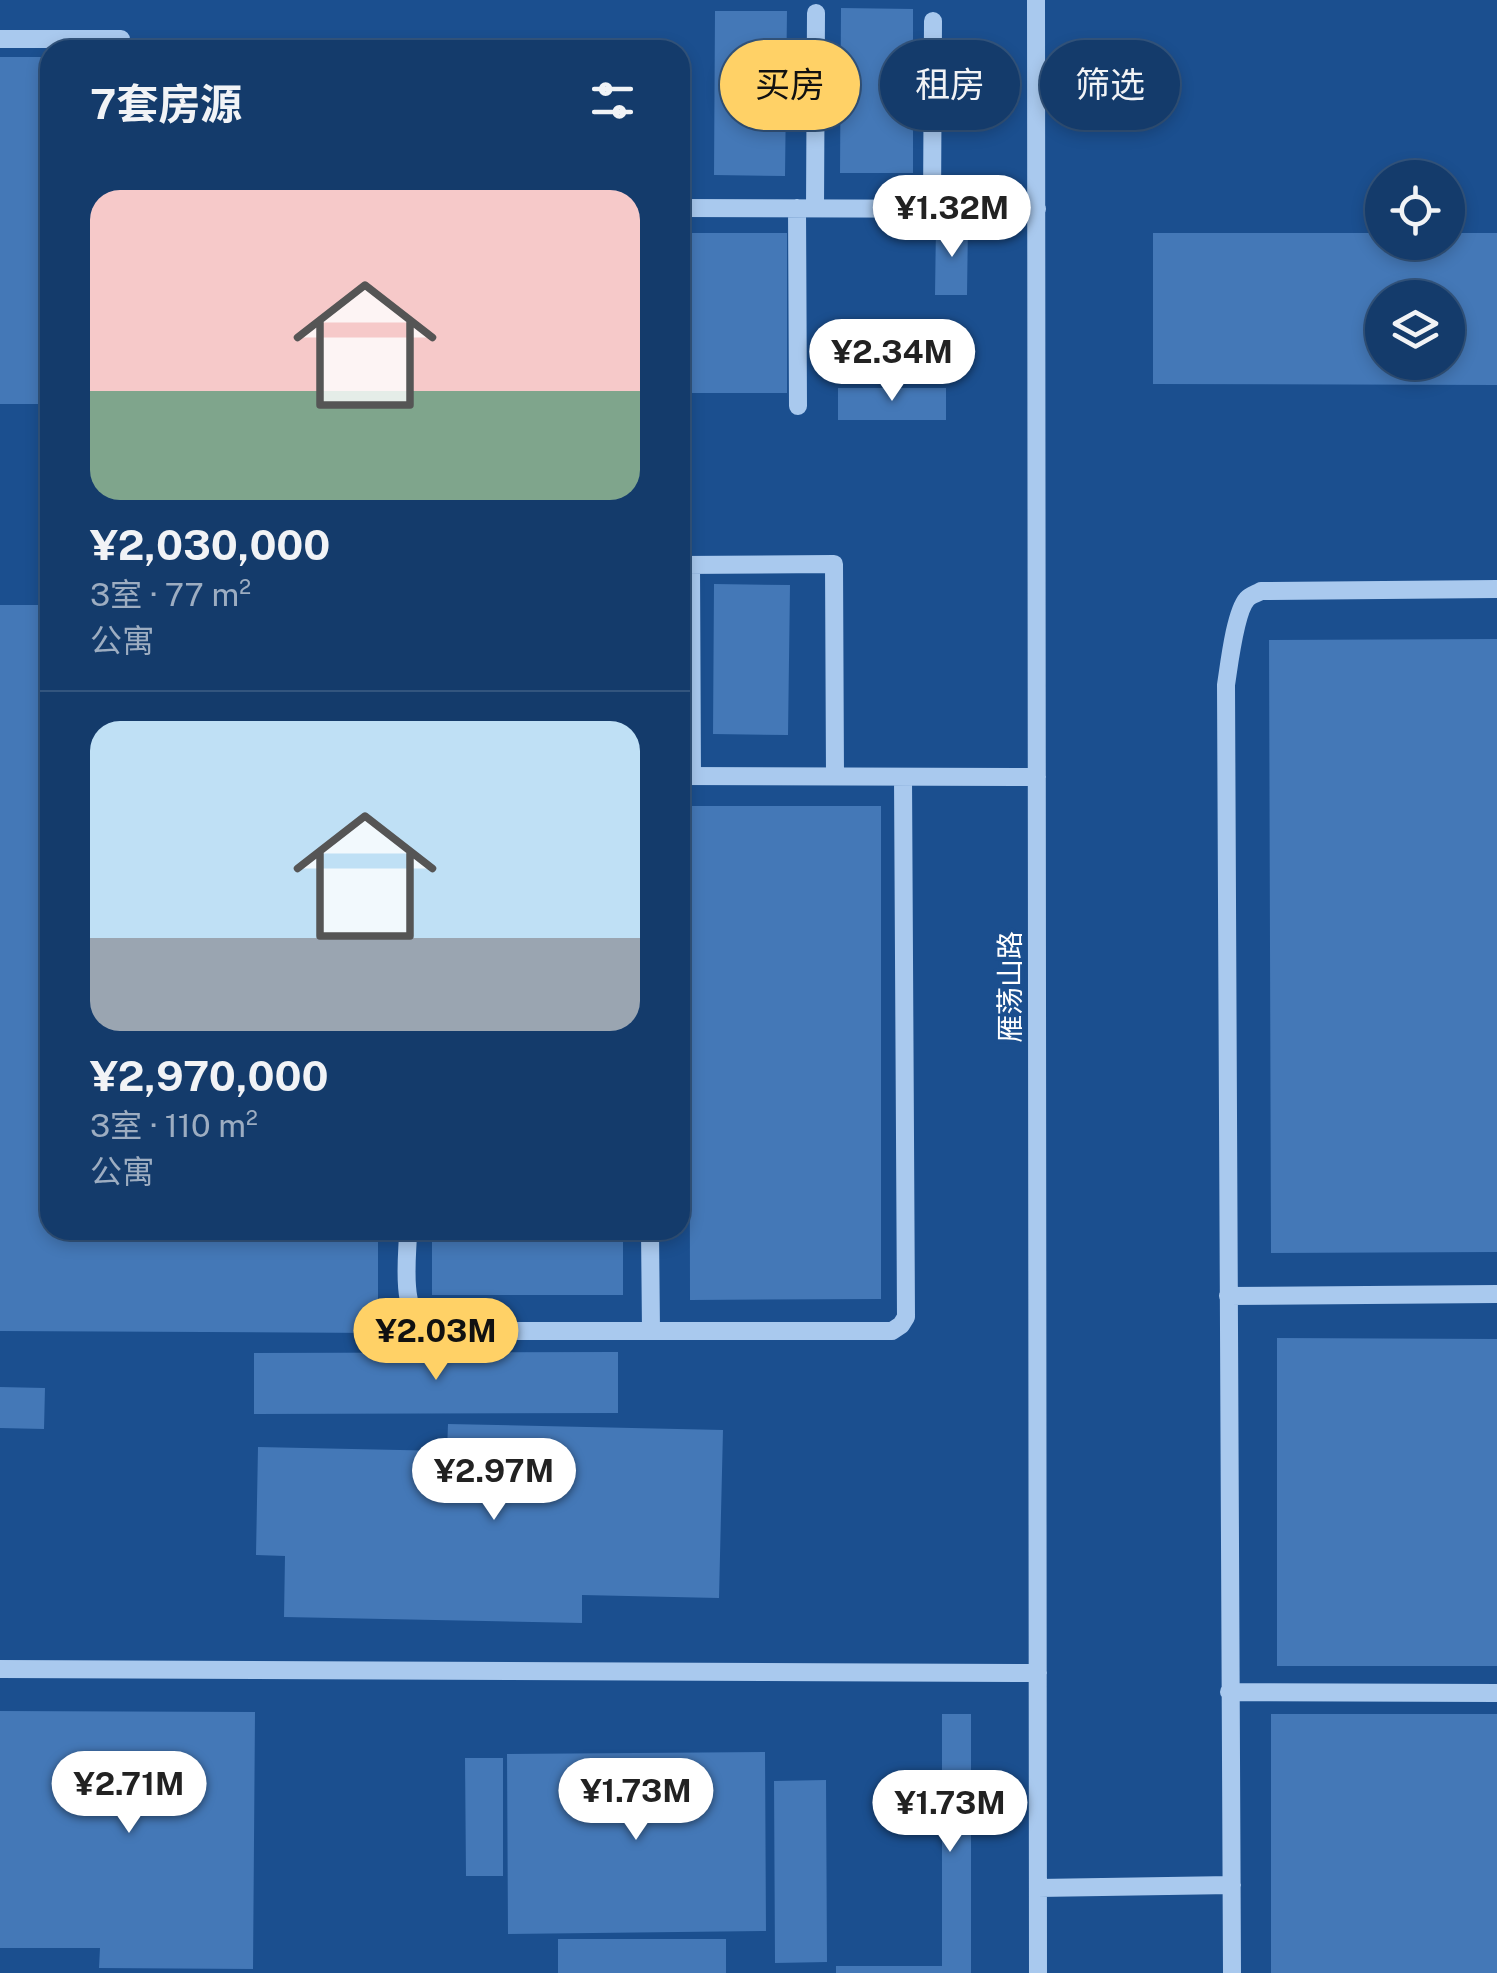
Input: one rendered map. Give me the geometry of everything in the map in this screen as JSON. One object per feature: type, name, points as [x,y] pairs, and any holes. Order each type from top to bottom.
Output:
[{"type":"street","name":"雁荡山路","points":[[1036,0],[1038,1973]]},
{"type":"street","points":[[798,406],[816,12]]},
{"type":"street","points":[[932,208],[934,22]]},
{"type":"street","points":[[0,39],[121,39]]},
{"type":"street","points":[[690,208],[1036,209]]},
{"type":"street","points":[[690,565],[834,564],[835,776]]},
{"type":"street","points":[[1232,1973],[1226,685],[1239,616],[1247,599],[1261,591],[1497,589]]},
{"type":"street","points":[[690,776],[1037,778]]},
{"type":"street","points":[[408,1240],[412,1316],[424,1328],[892,1330],[902,1325],[906,1317],[903,777]]},
{"type":"street","points":[[650,1240],[651,1330]]},
{"type":"street","points":[[1228,1296],[1497,1294]]},
{"type":"street","points":[[0,1669],[1038,1673]]},
{"type":"street","points":[[1229,1692],[1497,1693]]},
{"type":"street","points":[[1038,1888],[1232,1884]]},
{"type":"building","points":[[841,8],[913,9],[913,40],[880,40],[880,130],[913,130],[913,173],[840,173],[840,130],[860,130],[860,40],[841,40]]},
{"type":"building","points":[[715,11],[787,11],[787,40],[720,40],[720,130],[786,130],[785,176],[714,175]]},
{"type":"building","points":[[0,57],[40,57],[40,404],[0,404]]},
{"type":"building","points":[[936,224],[968,224],[967,295],[935,295]]},
{"type":"building","points":[[690,233],[787,233],[787,393],[690,393]]},
{"type":"building","points":[[1153,233],[1365,233],[1365,260],[1465,260],[1465,233],[1497,233],[1497,385],[1153,384]]},
{"type":"building","points":[[838,388],[946,388],[946,420],[838,420]]},
{"type":"building","points":[[714,584],[790,585],[788,735],[713,734]]},
{"type":"building","points":[[0,605],[40,605],[40,1240],[378,1240],[378,1333],[0,1331]]},
{"type":"building","points":[[1497,639],[1497,1252],[1271,1253],[1269,640]]},
{"type":"building","points":[[690,806],[881,806],[881,1299],[690,1300]]},
{"type":"building","points":[[432,1240],[623,1240],[623,1295],[432,1295]]},
{"type":"building","points":[[1277,1338],[1497,1339],[1497,1666],[1277,1666]]},
{"type":"building","points":[[618,1352],[618,1413],[254,1414],[254,1353]]},
{"type":"building","points":[[0,1387],[45,1388],[44,1429],[0,1428]]},
{"type":"building","points":[[448,1424],[723,1430],[719,1598],[582,1595],[582,1623],[284,1617],[285,1556],[256,1555],[258,1447],[447,1451]]},
{"type":"building","points":[[0,1711],[255,1712],[253,1969],[99,1968],[100,1948],[0,1948]]},
{"type":"building","points":[[942,1714],[971,1714],[971,1973],[836,1973],[836,1966],[942,1966]]},
{"type":"building","points":[[1271,1714],[1497,1714],[1497,1973],[1271,1973]]},
{"type":"building","points":[[765,1752],[766,1931],[508,1934],[507,1754]]},
{"type":"building","points":[[465,1758],[503,1758],[503,1876],[466,1876]]},
{"type":"building","points":[[826,1780],[827,1962],[775,1963],[774,1781]]},
{"type":"building","points":[[558,1939],[726,1939],[726,1973],[558,1973]]}]
